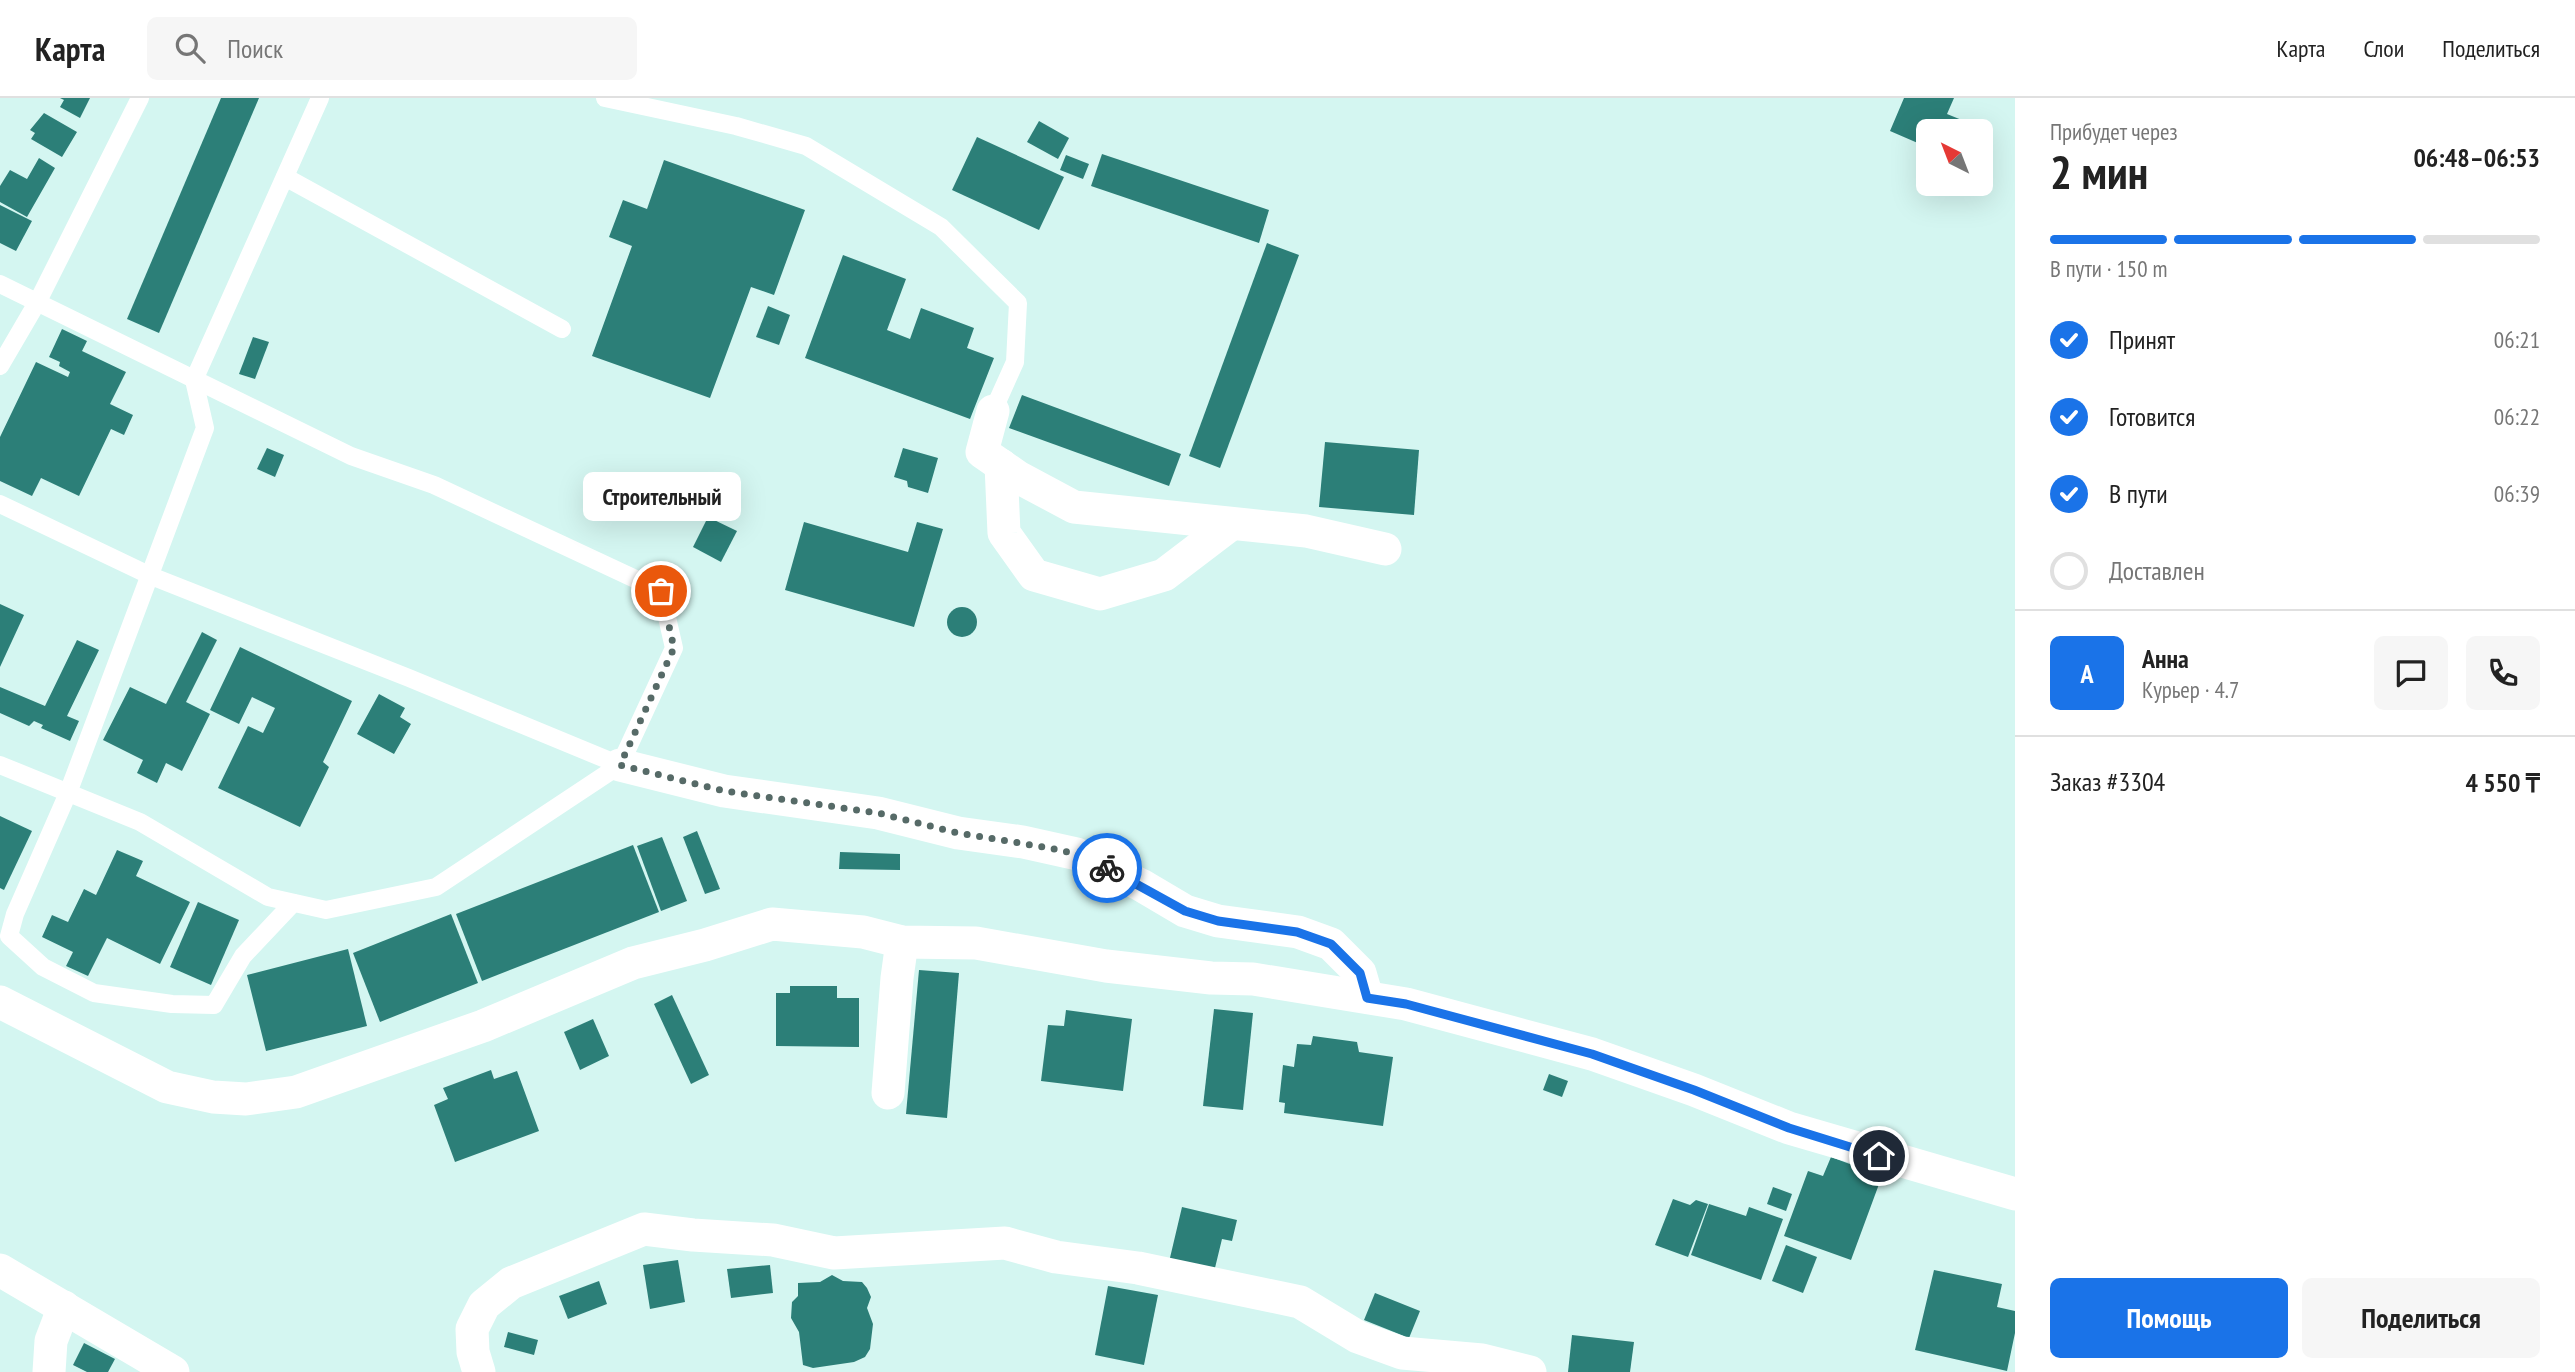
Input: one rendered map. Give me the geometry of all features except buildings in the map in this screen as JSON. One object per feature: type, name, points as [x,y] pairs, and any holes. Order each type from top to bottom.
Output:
[{"type":"street","points":[[993,411],[982,452],[1018,477],[1074,507],[1307,531],[1385,549]]},
{"type":"street","points":[[1001,465],[1004,533],[1034,575],[1100,594],[1164,575],[1231,524]]},
{"type":"street","points":[[620,765],[724,791],[878,813],[958,833],[1023,842],[1077,854],[1141,885],[1185,911],[1218,921],[1297,932],[1331,944],[1360,973],[1367,998]]},
{"type":"street","points":[[0,1002],[167,1087],[213,1097],[246,1100],[296,1093],[482,1026],[633,963],[705,945],[772,924],[863,932],[902,942],[976,943],[1106,967],[1211,978],[1253,979],[1406,1004],[1592,1054],[1694,1090],[1789,1128],[2015,1194]]},
{"type":"street","points":[[888,1093],[902,942]]},
{"type":"street","points":[[479,1372],[473,1352],[472,1329],[484,1305],[511,1283],[644,1229],[773,1240],[834,1253],[1005,1243],[1056,1257],[1138,1268],[1300,1302],[1358,1337],[1402,1353],[1482,1360],[1530,1372]]},
{"type":"street","points":[[0,1270],[173,1372]]},
{"type":"street","points":[[49,1372],[51,1341],[64,1307]]},
{"type":"lane","points":[[0,366],[38,301],[140,98]]},
{"type":"lane","points":[[293,903],[243,956],[214,1005],[172,1004],[94,993],[43,967],[9,936],[15,914],[68,793],[205,428],[194,380],[320,98]]},
{"type":"lane","points":[[605,98],[737,126],[806,146],[942,227],[1017,303],[1015,362],[993,411]]},
{"type":"lane","points":[[285,177],[562,329]]},
{"type":"lane","points":[[0,284],[351,456],[434,485],[661,591],[674,648],[620,765],[436,887],[326,910],[268,897],[140,822],[0,765]]},
{"type":"lane","points":[[0,504],[151,576],[410,678],[620,765]]},
{"type":"way so far","points":[[661,591],[674,648],[620,765],[724,791],[878,813],[958,833],[1023,842],[1077,854],[1107,868]]},
{"type":"place","name":"Строительный","points":[[661,591]]},
{"type":"route","points":[[1107,868],[1185,911],[1218,921],[1297,932],[1331,944],[1360,973],[1367,998],[1406,1004],[1592,1054],[1694,1090],[1789,1128],[1879,1156]]}]
